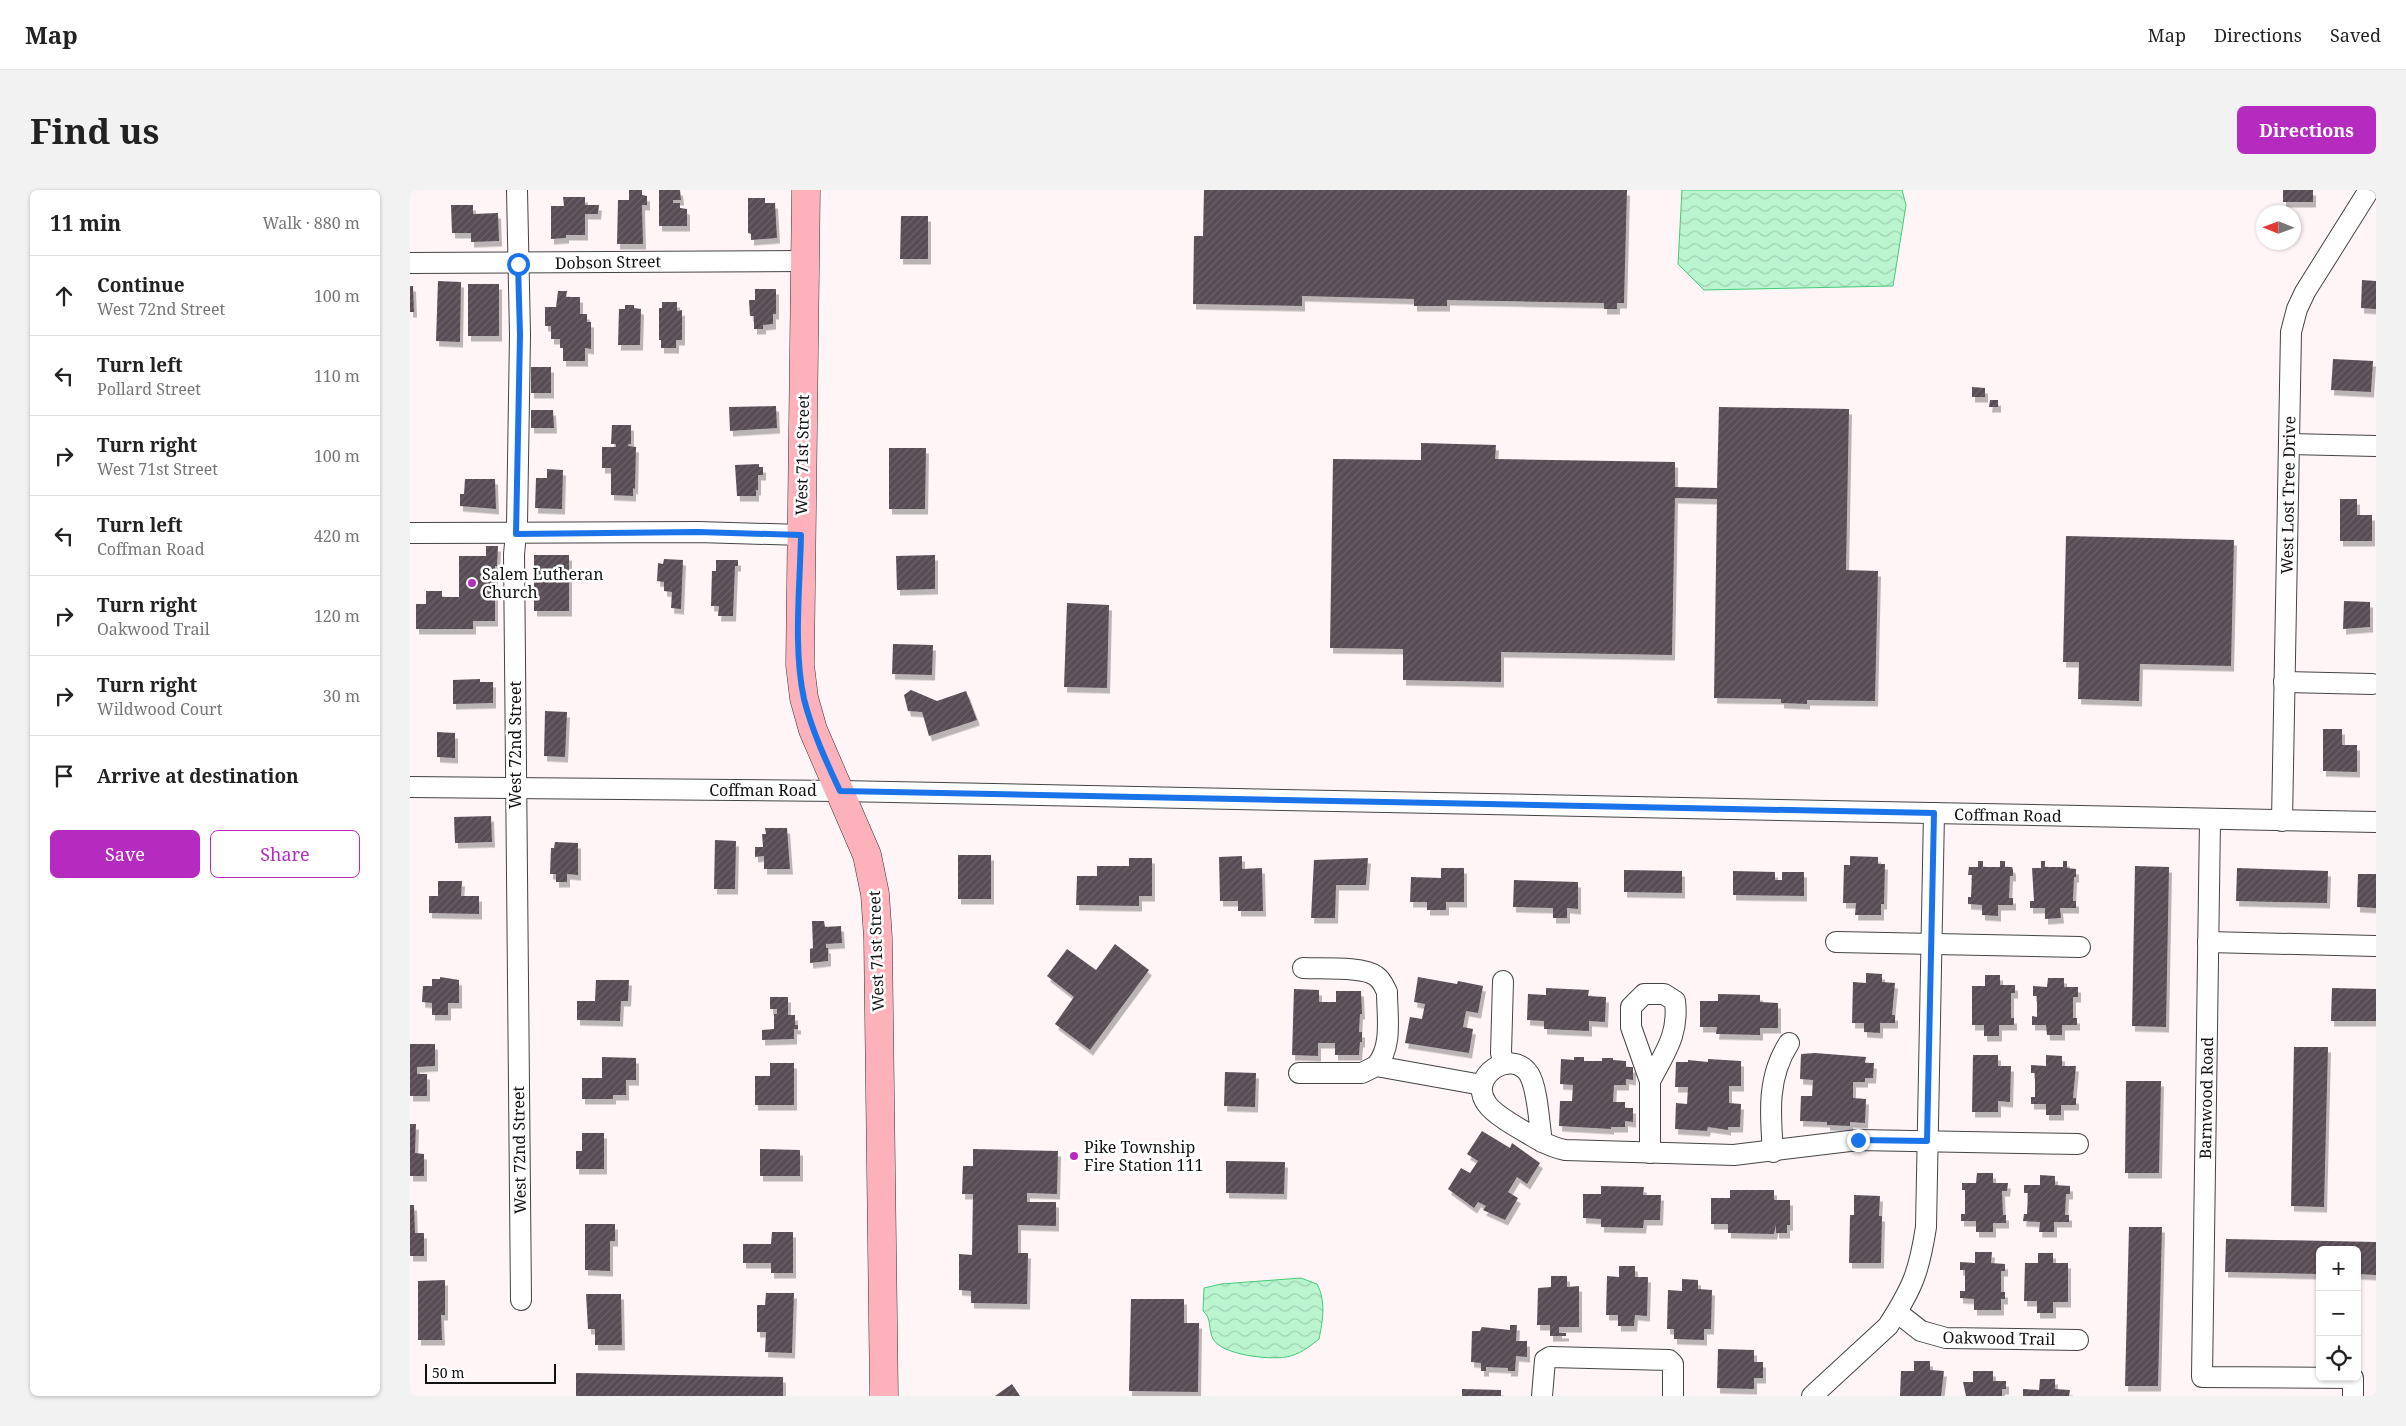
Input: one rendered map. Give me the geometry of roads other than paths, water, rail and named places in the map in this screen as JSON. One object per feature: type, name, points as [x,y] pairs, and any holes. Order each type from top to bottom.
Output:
[{"type":"main road","name":"West 71st Street","points":[[806,190],[799,649],[804,698],[813,730],[867,855],[872,873],[876,913],[884,1396]]},
{"type":"street","name":"West 72nd Street","points":[[517,190],[520,335],[514,563],[521,1300]]},
{"type":"street","name":"West Lost Tree Drive","points":[[2282,821],[2291,332],[2297,309],[2305,292],[2369,190]]},
{"type":"street","name":"Dobson Street","points":[[410,264],[805,261]]},
{"type":"street","points":[[2289,444],[2376,446]]},
{"type":"street","points":[[410,533],[698,532],[801,535]]},
{"type":"street","points":[[2284,682],[2372,684]]},
{"type":"street","name":"Coffman Road","points":[[410,788],[840,791],[2376,822]]},
{"type":"street","points":[[1823,1392],[1898,1313],[1914,1282],[1923,1250],[1926,1226],[1934,813]]},
{"type":"street","name":"Barnwood Road","points":[[2210,820],[2202,1377],[2353,1378],[2353,1396]]},
{"type":"street","points":[[1836,942],[2080,947]]},
{"type":"street","points":[[2208,942],[2376,946]]},
{"type":"street","points":[[1299,1073],[1362,1072],[1376,1066],[1386,1053],[1387,1042],[1387,992],[1376,976],[1362,971],[1303,968]]},
{"type":"street","points":[[1503,981],[1501,1053],[1504,1064]]},
{"type":"street","points":[[1773,1152],[1771,1091],[1775,1071],[1789,1043]]},
{"type":"street","points":[[1542,1142],[1530,1076],[1521,1067],[1504,1064],[1490,1070],[1482,1085],[1482,1092],[1488,1106],[1542,1142],[1570,1150],[1734,1155],[1773,1152],[1850,1140],[2078,1144]]},
{"type":"street","points":[[1376,1066],[1482,1085]]},
{"type":"street","points":[[1650,1081],[1650,1153]]},
{"type":"street","name":"Oakwood Trail","points":[[1898,1313],[1921,1331],[1946,1338],[2078,1340]]},
{"type":"street","points":[[1542,1396],[1543,1365],[1545,1360],[1550,1357],[1669,1360],[1673,1364],[1673,1396]]},
{"type":"water","points":[[1682,190],[1902,190],[1906,205],[1893,286],[1704,290],[1678,264]]},
{"type":"water","points":[[1301,1278],[1317,1284],[1323,1304],[1319,1339],[1308,1348],[1286,1357],[1258,1357],[1226,1349],[1213,1339],[1208,1317],[1203,1311],[1204,1288],[1221,1284]]},
{"type":"place","name":"Salem Lutheran Church","points":[[472,583]]},
{"type":"place","name":"Pike Township Fire Station 111","points":[[1074,1156]]}]
